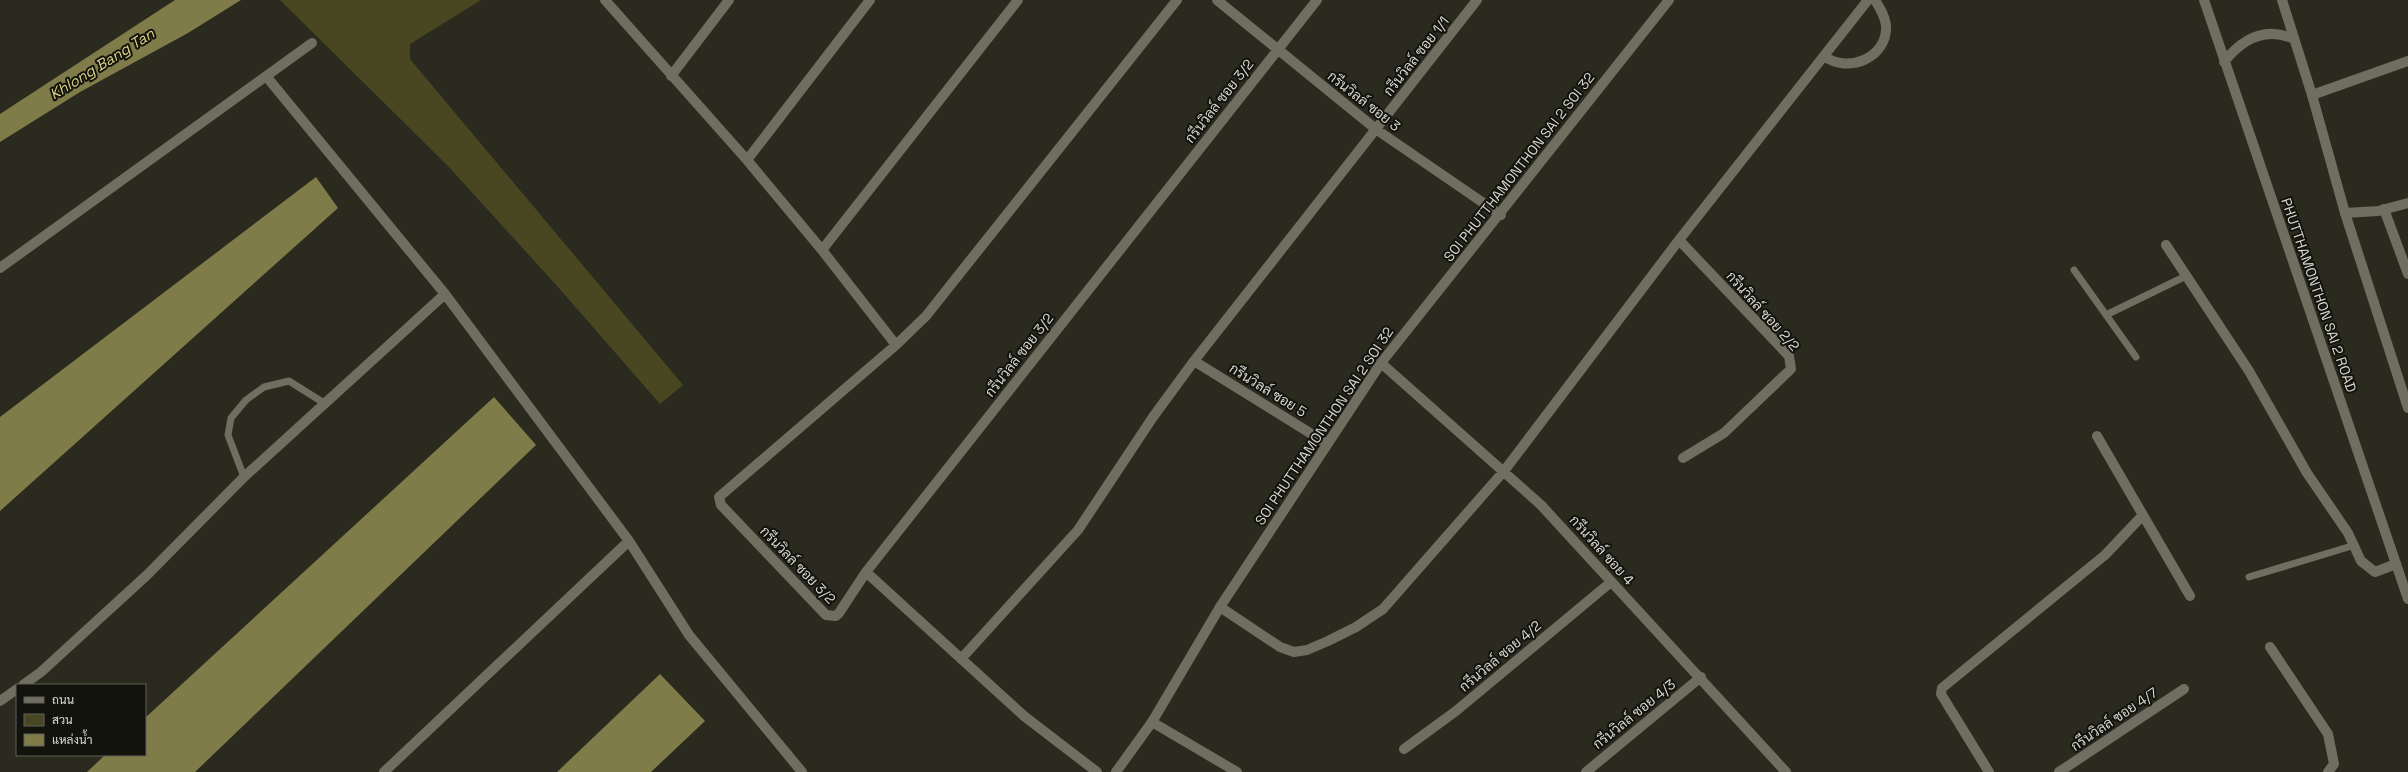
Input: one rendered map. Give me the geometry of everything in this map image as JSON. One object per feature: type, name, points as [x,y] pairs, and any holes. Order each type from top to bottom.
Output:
[{"type":"street","points":[[605,0],[671,76],[748,160],[822,250],[896,345]]},
{"type":"street","points":[[671,76],[730,0]]},
{"type":"street","points":[[748,160],[870,0]]},
{"type":"street","points":[[822,250],[1018,0]]},
{"type":"street","name":"กรีนวิลล์ ซอย 3/2","points":[[1177,0],[926,316],[896,345],[719,497],[721,505],[826,616],[836,616],[839,613],[866,572],[1317,0]]},
{"type":"street","name":"กรีนวิลล์ ซอย 3","points":[[1217,0],[1377,130],[1500,214]]},
{"type":"street","name":"กรีนวิลล์ ซอย 1/1","points":[[961,659],[1078,530],[1153,417],[1194,361],[1377,130],[1477,0]]},
{"type":"street","name":"SOI PHUTTHAMONTHON SAI 2 SOI 32","points":[[1116,772],[1152,722],[1220,607],[1326,443],[1381,363],[1669,0]]},
{"type":"street","points":[[1220,607],[1280,647],[1294,652],[1307,650],[1328,641],[1383,609],[1504,471],[1680,240],[1868,0]]},
{"type":"street","points":[[1824,56],[1836,64],[1851,65],[1873,54],[1882,44],[1886,30],[1883,13],[1875,0]]},
{"type":"street","name":"PHUTTHAMONTHON SAI 2 ROAD","points":[[2204,0],[2408,599]]},
{"type":"street","points":[[2282,0],[2312,95],[2345,213],[2408,408]]},
{"type":"street","points":[[2224,62],[2238,47],[2258,35],[2279,34],[2294,39]]},
{"type":"street","points":[[0,268],[312,43]]},
{"type":"street","points":[[2312,95],[2408,61]]},
{"type":"street","points":[[266,76],[445,294],[629,541],[689,635],[802,772]]},
{"type":"street","points":[[2345,213],[2384,209],[2408,203]]},
{"type":"street","points":[[2384,209],[2408,274]]},
{"type":"street","name":"กรีนวิลล์ ซอย 2/2","points":[[1680,240],[1766,330],[1789,356],[1792,364],[1791,369],[1724,433],[1683,458]]},
{"type":"street","points":[[2166,245],[2249,371],[2307,473],[2355,544],[2361,560],[2375,572],[2396,564]]},
{"type":"street","points":[[24,684],[41,672],[147,575],[244,476],[445,294]]},
{"type":"street","name":"กรีนวิลล์ ซอย 5","points":[[1194,361],[1326,443]]},
{"type":"street","name":"กรีนวิลล์ ซอย 4","points":[[1381,363],[1541,505],[1701,677],[1785,771]]},
{"type":"street","points":[[2097,436],[2190,596]]},
{"type":"street","points":[[1989,772],[1940,694],[1942,688],[2105,555],[2143,516]]},
{"type":"street","points":[[384,772],[629,541]]},
{"type":"street","points":[[866,572],[1024,716],[1097,772]]},
{"type":"street","name":"กรีนวิลล์ ซอย 4/2","points":[[1404,749],[1456,711],[1611,582]]},
{"type":"street","points":[[2270,647],[2328,734],[2334,764],[2328,772]]},
{"type":"street","name":"กรีนวิลล์ ซอย 4/3","points":[[1586,772],[1701,677]]},
{"type":"street","name":"กรีนวิลล์ ซอย 4/7","points":[[2059,772],[2184,689]]},
{"type":"street","points":[[0,702],[16,691]]},
{"type":"street","points":[[1152,722],[1237,772]]},
{"type":"lane","points":[[2074,270],[2136,357]]},
{"type":"lane","points":[[2106,315],[2186,276]]},
{"type":"lane","points":[[244,476],[228,435],[231,418],[246,400],[264,387],[289,381],[324,403]]},
{"type":"lane","points":[[2249,577],[2355,544]]},
{"type":"green space","points":[[280,0],[481,0],[410,44],[410,59],[683,385],[660,404],[558,287],[448,166]]},
{"type":"water","name":"Khlong Bang Tan","points":[[175,0],[241,0],[188,33],[80,92],[0,142],[0,114]]},
{"type":"water","points":[[316,177],[338,208],[0,511],[0,417]]},
{"type":"water","points":[[494,397],[536,445],[195,772],[87,772],[104,756],[146,756],[146,717]]},
{"type":"water","points":[[660,674],[705,721],[651,772],[557,772]]}]
